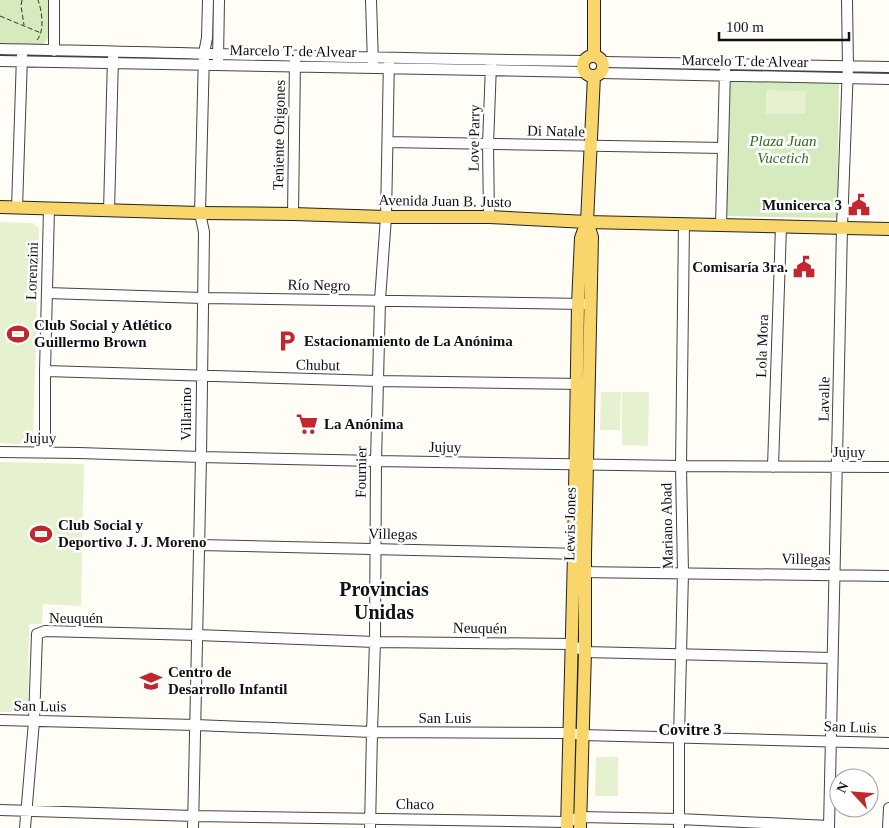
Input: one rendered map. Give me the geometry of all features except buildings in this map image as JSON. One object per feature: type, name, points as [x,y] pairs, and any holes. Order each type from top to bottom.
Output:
[{"type":"main road","name":"Lewis Jones","points":[[583,384],[578,304],[581,238],[587,222],[594,0]]},
{"type":"main road","name":"Avenida Juan B. Justo","points":[[0,207],[386,217],[489,217],[587,222],[889,229]]},
{"type":"main road","name":"Lewis Jones","points":[[567,825],[585,652],[579,554],[583,384],[591,304],[592,237],[587,222]]},
{"type":"main road","name":"Lewis Jones","points":[[579,572],[571,644],[580,823]]},
{"type":"street","points":[[54,0],[54,51]]},
{"type":"street","name":"Villarino","points":[[193,828],[204,232],[200,213],[204,53],[208,38],[208,0]]},
{"type":"street","points":[[218,59],[220,0]]},
{"type":"street","points":[[371,0],[373,63]]},
{"type":"street","name":"Lavalle","points":[[829,827],[842,228],[848,66],[847,0]]},
{"type":"street","name":"Marcelo T. de Alvear","points":[[0,49],[54,51],[113,58],[204,64],[218,59],[593,67],[724,64],[889,67]]},
{"type":"street","points":[[17,208],[22,50]]},
{"type":"street","name":"Marcelo T. de Alvear","points":[[0,61],[204,53],[218,59]]},
{"type":"street","points":[[109,211],[113,58]]},
{"type":"street","name":"Teniente Origones","points":[[293,214],[295,61]]},
{"type":"street","name":"Fournier","points":[[370,823],[375,642],[376,461],[380,300],[386,217],[389,63]]},
{"type":"street","points":[[721,225],[724,64]]},
{"type":"street","name":"Love Parry","points":[[489,217],[488,145],[491,65]]},
{"type":"street","name":"Marcelo T. de Alvear","points":[[593,67],[725,76],[889,79]]},
{"type":"street","name":"Di Natale","points":[[388,142],[723,148]]},
{"type":"street","name":"Lorenzini","points":[[45,453],[46,293],[49,209]]},
{"type":"street","name":"Mariano Abad","points":[[679,824],[683,573],[681,466],[684,224]]},
{"type":"street","name":"Lola Mora","points":[[773,466],[780,226]]},
{"type":"street","name":"Río Negro","points":[[46,293],[203,298],[591,304]]},
{"type":"street","name":"Chubut","points":[[45,372],[378,381],[583,384]]},
{"type":"street","name":"Jujuy","points":[[0,452],[376,461],[889,467]]},
{"type":"street","name":"Villegas","points":[[199,545],[579,554]]},
{"type":"street","name":"Villegas","points":[[579,572],[889,576]]},
{"type":"street","name":"Neuquén","points":[[34,721],[37,634],[45,631],[375,642],[571,644],[585,652],[832,658]]},
{"type":"street","name":"San Luis","points":[[0,720],[372,732],[576,734],[889,743]]},
{"type":"street","points":[[25,828],[34,721]]},
{"type":"street","points":[[888,828],[889,808]]},
{"type":"street","name":"Chaco","points":[[0,810],[370,823],[567,825],[580,823],[829,827]]},
{"type":"path","points":[[22,0],[24,26]]},
{"type":"path","points":[[36,42],[41,36],[42,10],[38,0]]},
{"type":"path","points":[[0,16],[41,33]]},
{"type":"green space","points":[[0,0],[48,0],[48,38],[45,43],[39,46],[0,45]]},
{"type":"green space","points":[[733,69],[841,70],[841,73],[733,71]]},
{"type":"green space","name":"Plaza Juan Vucetich","points":[[729,81],[839,83],[837,218],[726,216]]},
{"type":"green space","points":[[766,90],[806,91],[805,114],[766,114]]},
{"type":"green space","name":"Club Social y Atlético Guillermo Brown","points":[[0,222],[33,223],[39,228],[33,439],[22,439],[21,444],[0,443]]},
{"type":"green space","points":[[601,392],[621,392],[620,430],[600,430]]},
{"type":"green space","points":[[622,392],[649,392],[648,446],[622,445]]},
{"type":"green space","name":"Club Social y Deportivo J. J. Moreno","points":[[0,462],[84,464],[81,606],[43,604],[42,624],[29,624],[28,707],[22,712],[0,712]]},
{"type":"green space","points":[[596,757],[618,757],[618,796],[595,796]]},
{"type":"place","name":"Municerca 3","points":[[859,205]]},
{"type":"place","name":"Comisaría 3ra.","points":[[804,267]]},
{"type":"place","name":"Club Social y Atlético Guillermo Brown","points":[[18,334]]},
{"type":"place","name":"Estacionamiento de La Anónima","points":[[287,341]]},
{"type":"place","name":"La Anónima","points":[[307,424]]},
{"type":"place","name":"Club Social y Deportivo J. J. Moreno","points":[[41,534]]},
{"type":"place","name":"Centro de Desarrollo Infantil","points":[[151,681]]},
{"type":"district","name":"Provincias Unidas","points":[[384,600]]},
{"type":"district","name":"Covitre 3","points":[[690,729]]}]
